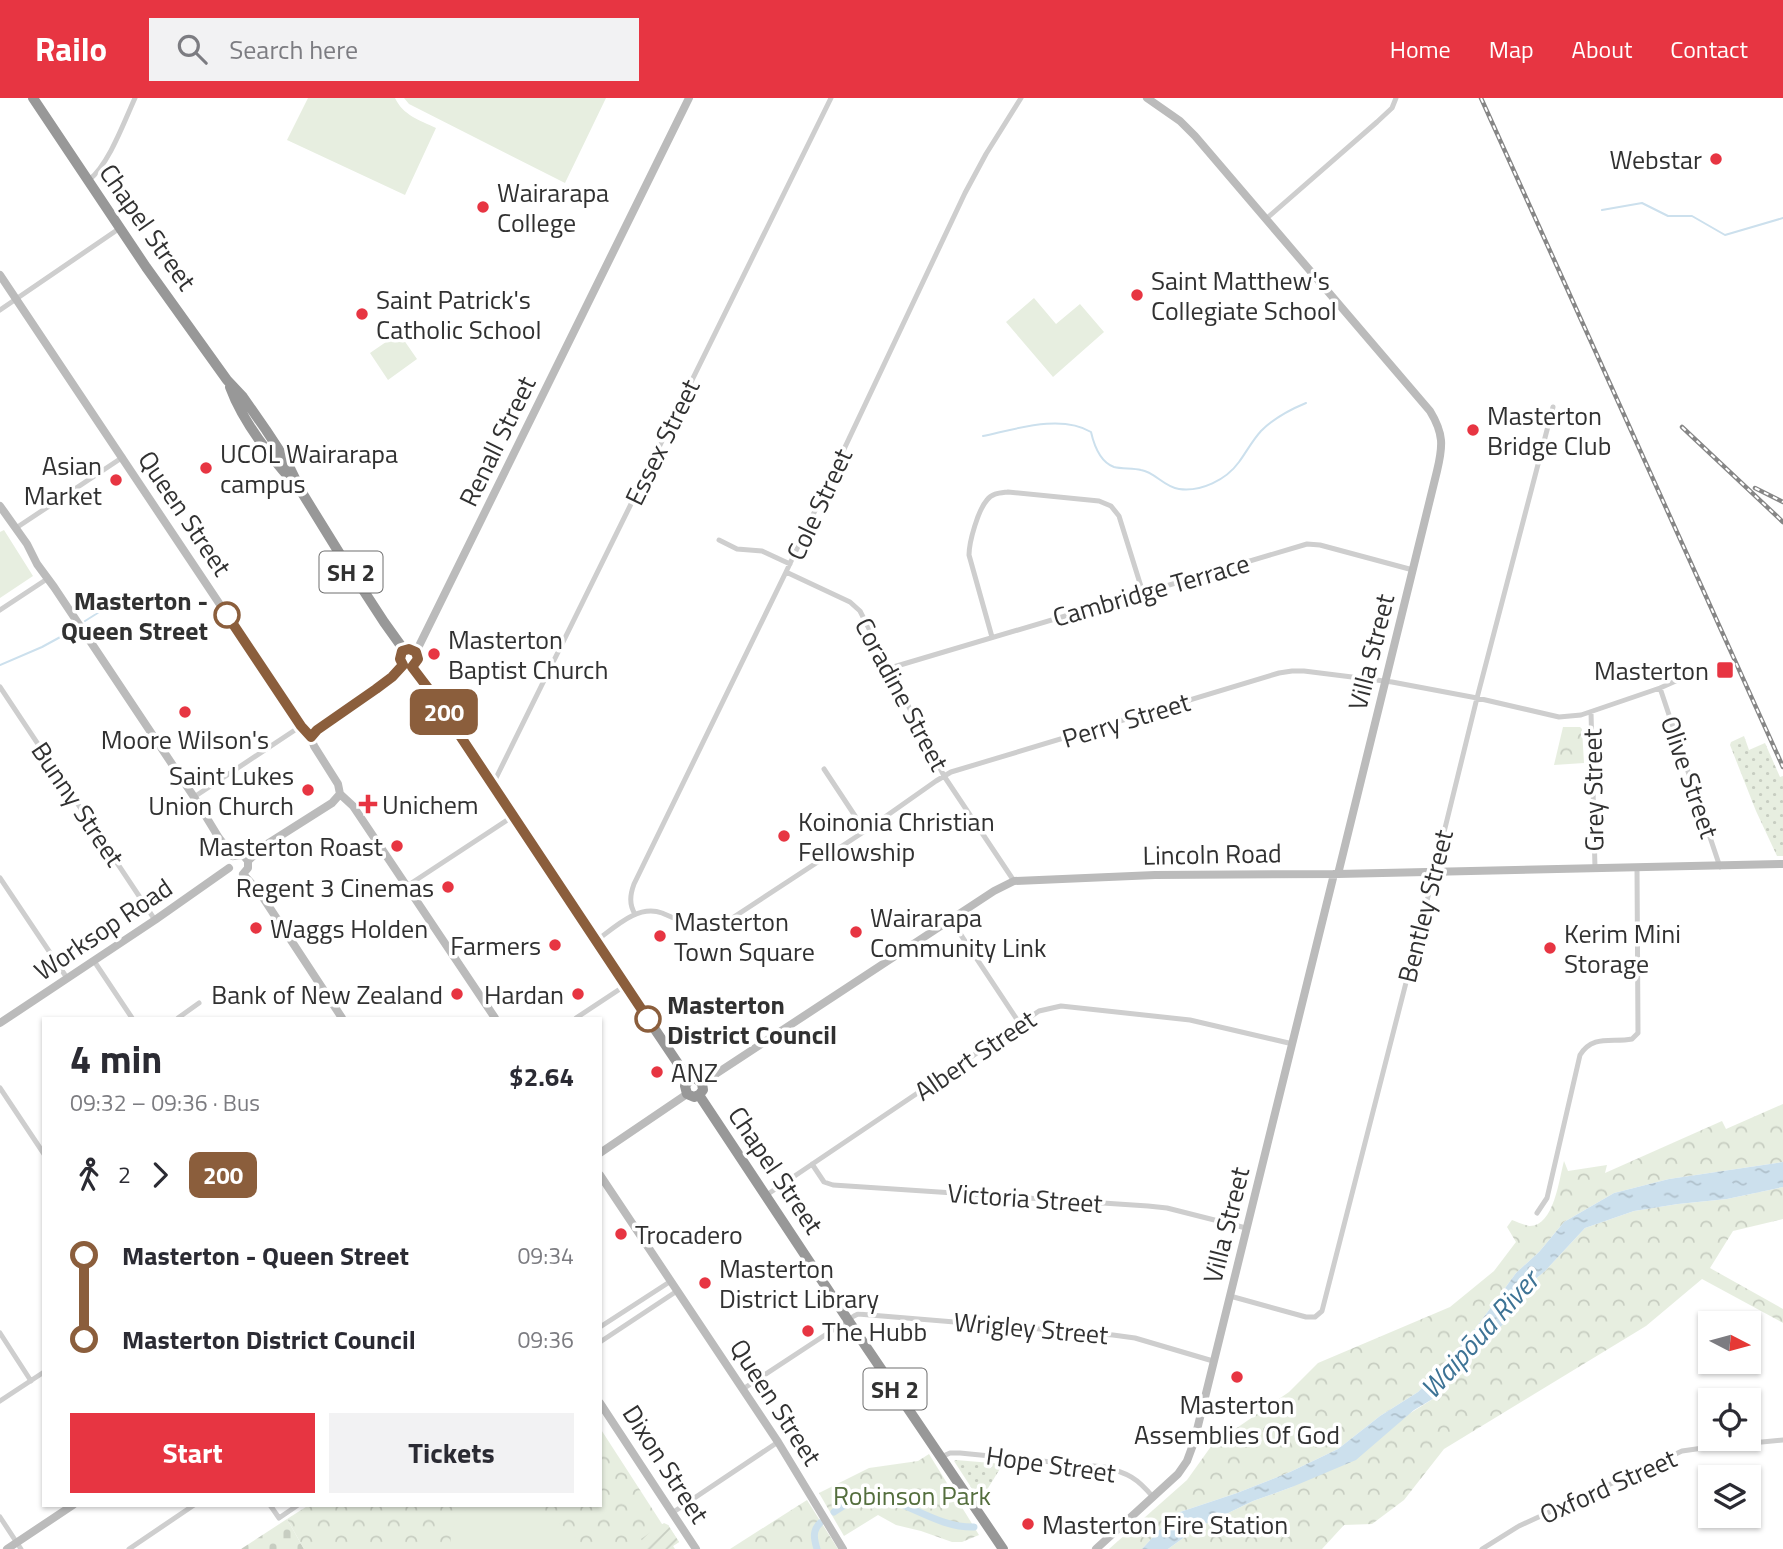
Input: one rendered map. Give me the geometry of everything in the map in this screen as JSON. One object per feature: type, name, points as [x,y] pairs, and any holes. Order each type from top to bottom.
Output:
[{"type":"highway","name":"Chapel Street","points":[[33,98],[146,267],[266,430],[287,462],[301,491],[384,622],[410,651]]},
{"type":"highway","points":[[407,666],[418,659],[410,651],[400,657],[407,666],[431,692],[689,1080]]},
{"type":"highway","points":[[695,1078],[702,1083],[703,1090],[699,1095],[694,1097],[687,1094],[685,1086],[689,1080],[695,1078]]},
{"type":"highway","name":"Chapel Street","points":[[699,1095],[1003,1549]]},
{"type":"street","points":[[89,180],[106,160],[135,98]]},
{"type":"street","name":"Renall Street","points":[[410,651],[689,98]]},
{"type":"street","name":"Essex Street","points":[[490,783],[496,778],[831,98]]},
{"type":"street","name":"Cole Street","points":[[635,914],[630,899],[635,884],[965,193],[1021,98]]},
{"type":"street","points":[[1147,98],[1188,129],[1266,219],[1377,122],[1392,108],[1396,98]]},
{"type":"street","name":"Villa Street","points":[[1096,1549],[1178,1474],[1187,1461],[1194,1442],[1441,453],[1439,426],[1430,411],[1266,219]]},
{"type":"street","points":[[0,310],[120,228]]},
{"type":"street","name":"Queen Street","points":[[0,275],[301,726],[311,737],[338,783],[340,794],[353,806],[407,886],[490,1017]]},
{"type":"street","name":"Bentley Street","points":[[1230,1296],[1306,1317],[1315,1317],[1322,1311],[1553,407]]},
{"type":"street","points":[[16,528],[123,457]]},
{"type":"street","points":[[992,637],[969,555],[969,543],[986,500],[996,493],[1099,501],[1111,506],[1119,516],[1143,593]]},
{"type":"street","points":[[0,506],[233,856]]},
{"type":"street","points":[[719,540],[737,549],[762,551],[790,564]]},
{"type":"street","name":"Cambridge Terrace","points":[[890,668],[1307,544],[1320,545],[1413,570]]},
{"type":"street","name":"Coradine Street","points":[[786,572],[850,602],[860,611],[944,776],[1014,881]]},
{"type":"street","points":[[0,610],[47,579]]},
{"type":"street","points":[[311,737],[407,666]]},
{"type":"street","name":"Perry Street","points":[[635,914],[656,910],[699,930],[711,931],[957,770],[1279,673],[1304,671],[1385,681],[1559,717],[1591,712],[1660,688],[1705,668]]},
{"type":"street","name":"Bunny Street","points":[[0,687],[155,920]]},
{"type":"street","name":"Olive Street","points":[[1660,688],[1720,867]]},
{"type":"street","name":"Grey Street","points":[[1591,712],[1595,868]]},
{"type":"street","points":[[194,797],[301,726]]},
{"type":"street","points":[[824,769],[865,831]]},
{"type":"street","points":[[243,874],[248,868],[248,860],[261,848],[332,803],[340,794]]},
{"type":"street","points":[[407,886],[512,817]]},
{"type":"street","points":[[248,860],[240,854],[233,856],[229,861],[230,871],[243,874],[260,893],[341,1017]]},
{"type":"street","name":"Lincoln Road","points":[[702,1083],[994,891],[1014,881],[1155,875],[1336,874],[1783,864]]},
{"type":"street","name":"Worksop Road","points":[[0,1023],[229,868]]},
{"type":"street","points":[[1537,1213],[1547,1198],[1580,1055],[1585,1047],[1593,1042],[1632,1039],[1638,1034],[1637,868]]},
{"type":"street","points":[[0,878],[67,978]]},
{"type":"street","points":[[596,941],[635,914]]},
{"type":"street","points":[[951,920],[1020,1024]]},
{"type":"street","points":[[94,961],[131,1017]]},
{"type":"street","points":[[578,1017],[626,985]]},
{"type":"street","points":[[179,1017],[199,1003]]},
{"type":"street","name":"Albert Street","points":[[765,1196],[1039,1011],[1061,1006],[1190,1020],[1293,1044]]},
{"type":"street","points":[[0,1088],[42,1151]]},
{"type":"street","points":[[602,1152],[687,1094]]},
{"type":"street","name":"Victoria Street","points":[[812,1164],[824,1182],[833,1185],[1148,1206],[1178,1210],[1247,1228]]},
{"type":"street","name":"Queen Street","points":[[602,1178],[778,1442],[843,1549]]},
{"type":"street","points":[[602,1326],[671,1281]]},
{"type":"street","points":[[602,1341],[677,1291]]},
{"type":"street","name":"Wrigley Street","points":[[848,1320],[854,1315],[865,1315],[1113,1335],[1135,1338],[1213,1361]]},
{"type":"street","points":[[743,1389],[848,1320]]},
{"type":"street","points":[[0,1334],[31,1381]]},
{"type":"street","points":[[0,1401],[42,1373]]},
{"type":"street","name":"Dixon Street","points":[[602,1406],[696,1549]]},
{"type":"street","name":"Oxford Street","points":[[1482,1549],[1519,1526],[1682,1451],[1783,1440]]},
{"type":"street","points":[[672,1513],[778,1442]]},
{"type":"street","name":"Hope Street","points":[[941,1457],[960,1453],[1104,1467],[1133,1477],[1153,1497]]},
{"type":"street","points":[[7,1549],[19,1546],[70,1507]]},
{"type":"street","points":[[129,1549],[191,1507]]},
{"type":"street","points":[[271,1507],[279,1518],[295,1507]]},
{"type":"street","points":[[0,1517],[19,1546]]},
{"type":"green space","points":[[308,98],[395,98],[407,113],[436,128],[405,195],[287,140]]},
{"type":"green space","points":[[404,98],[606,98],[565,183],[409,104]]},
{"type":"green space","points":[[1034,298],[1056,324],[1080,304],[1104,332],[1053,377],[1006,322]]},
{"type":"green space","points":[[399,333],[417,359],[388,380],[370,353]]},
{"type":"green space","points":[[4,530],[33,576],[0,598],[0,532]]},
{"type":"green space","points":[[1563,727],[1582,729],[1584,763],[1554,765]]},
{"type":"green space","points":[[1744,736],[1749,750],[1765,743],[1780,777],[1783,776],[1783,856],[1777,856],[1730,745]]},
{"type":"green space","points":[[1783,1104],[1783,1162],[1669,1179],[1614,1193],[1564,1222],[1539,1252],[1516,1273],[1478,1325],[1418,1392],[1380,1416],[1338,1449],[1290,1472],[1174,1514],[1142,1549],[1109,1549],[1187,1480],[1212,1445],[1289,1392],[1318,1363],[1450,1307],[1494,1271],[1516,1242],[1507,1227],[1512,1220],[1529,1226],[1544,1219],[1550,1211],[1564,1161],[1568,1171],[1607,1165],[1605,1173],[1722,1121],[1726,1129]]},
{"type":"green space","points":[[1783,1187],[1783,1219],[1733,1231],[1710,1268],[1783,1309],[1783,1323],[1702,1279],[1646,1326],[1444,1449],[1404,1500],[1372,1524],[1344,1525],[1322,1549],[1168,1549],[1197,1528],[1253,1501],[1292,1487],[1436,1397],[1507,1320],[1515,1301],[1526,1287],[1545,1271],[1585,1228],[1634,1211],[1727,1199]]},
{"type":"green space","points":[[602,1431],[662,1524],[668,1525],[679,1542],[673,1546],[675,1549],[304,1549],[287,1519],[306,1507],[602,1507]]},
{"type":"green space","name":"Robinson Park","points":[[929,1454],[979,1535],[962,1542],[952,1542],[896,1525],[878,1515],[844,1536],[819,1493],[869,1468],[918,1461]]},
{"type":"green space","points":[[954,1461],[1003,1464],[980,1501]]},
{"type":"green space","points":[[807,1500],[838,1549],[730,1549]]},
{"type":"green space","points":[[470,1507],[531,1507],[557,1521],[584,1549],[451,1549],[451,1536],[462,1513]]},
{"type":"green space","points":[[287,1519],[304,1549],[241,1549]]},
{"type":"green space","points":[[664,1523],[679,1542],[668,1549],[647,1549],[641,1539]]},
{"type":"water","name":"Waipōua River","points":[[1783,1162],[1783,1187],[1727,1199],[1634,1211],[1585,1228],[1545,1271],[1526,1287],[1515,1301],[1507,1320],[1436,1397],[1414,1410],[1356,1460],[1253,1501],[1197,1528],[1168,1549],[1142,1549],[1174,1514],[1290,1472],[1338,1449],[1380,1416],[1418,1392],[1478,1325],[1516,1273],[1539,1252],[1564,1222],[1614,1193],[1669,1179]]},
{"type":"waterway","points":[[1602,210],[1642,203],[1668,216],[1692,216],[1725,235],[1783,218]]},
{"type":"waterway","points":[[983,436],[1038,425],[1066,424],[1079,427],[1091,432],[1098,452],[1109,465],[1146,471],[1174,488],[1196,489],[1227,474],[1266,426],[1306,403]]},
{"type":"waterway","points":[[85,621],[123,597],[132,597]]},
{"type":"waterway","points":[[0,665],[75,629]]},
{"type":"waterway","points":[[834,1512],[853,1501],[871,1498],[904,1505],[937,1520],[974,1527]]},
{"type":"waterway","points":[[817,1549],[814,1535],[820,1523]]},
{"type":"railway","points":[[1481,98],[1783,767]]},
{"type":"railway","points":[[1682,427],[1783,522]]},
{"type":"railway","points":[[1755,488],[1783,502]]},
{"type":"bus line","name":"200","points":[[227,615],[311,737],[392,677],[403,665],[400,662],[402,651],[412,649],[416,652],[418,659],[412,667],[648,1019]]},
{"type":"place","name":"Webstar","points":[[1716,159]]},
{"type":"place","name":"Wairarapa College","points":[[483,207]]},
{"type":"place","name":"Saint Matthew's Collegiate School","points":[[1137,295]]},
{"type":"place","name":"Saint Patrick's Catholic School","points":[[362,314]]},
{"type":"place","name":"Masterton Bridge Club","points":[[1473,430]]},
{"type":"place","name":"UCOL Wairarapa campus","points":[[206,468]]},
{"type":"place","name":"Asian Market","points":[[116,480]]},
{"type":"place","name":"Masterton - Queen Street","points":[[227,615]]},
{"type":"place","name":"Masterton Baptist Church","points":[[434,654]]},
{"type":"place","name":"Masterton","points":[[1725,670]]},
{"type":"place","name":"Moore Wilson's","points":[[185,712]]},
{"type":"place","name":"Saint Lukes Union Church","points":[[308,790]]},
{"type":"place","name":"Unichem","points":[[368,804]]},
{"type":"place","name":"Koinonia Christian Fellowship","points":[[784,836]]},
{"type":"place","name":"Masterton Roast","points":[[397,846]]},
{"type":"place","name":"Regent 3 Cinemas","points":[[448,887]]},
{"type":"place","name":"Waggs Holden","points":[[256,928]]},
{"type":"place","name":"Wairarapa Community Link","points":[[856,932]]},
{"type":"place","name":"Masterton Town Square","points":[[660,936]]},
{"type":"place","name":"Farmers","points":[[555,945]]},
{"type":"place","name":"Kerim Mini Storage","points":[[1550,948]]},
{"type":"place","name":"Bank of New Zealand","points":[[457,994]]},
{"type":"place","name":"Hardan","points":[[578,994]]},
{"type":"place","name":"Masterton District Council","points":[[648,1019]]},
{"type":"place","name":"ANZ","points":[[657,1072]]},
{"type":"place","name":"Trocadero","points":[[621,1234]]},
{"type":"place","name":"Masterton District Library","points":[[705,1283]]},
{"type":"place","name":"The Hubb","points":[[808,1331]]},
{"type":"place","name":"Masterton Assemblies Of God","points":[[1237,1377]]},
{"type":"place","name":"Masterton Fire Station","points":[[1028,1524]]}]
